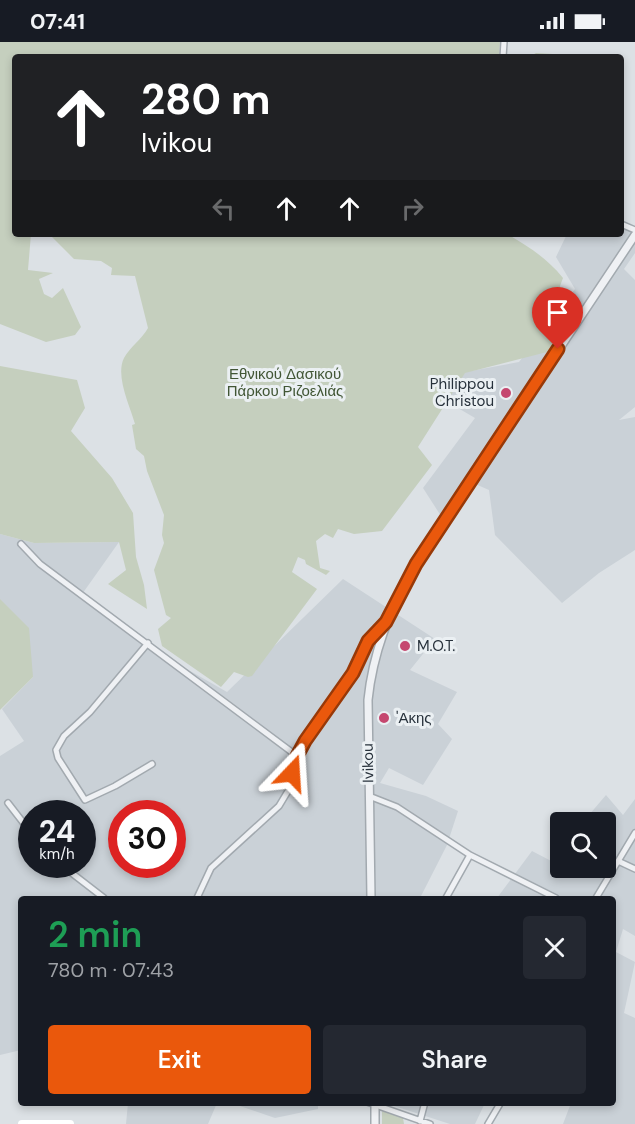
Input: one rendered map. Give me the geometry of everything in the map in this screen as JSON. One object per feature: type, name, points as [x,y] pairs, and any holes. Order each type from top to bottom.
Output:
[{"type":"main road","points":[[22,1124],[70,1124]]},
{"type":"street","name":"Ivikou","points":[[371,896],[369,692],[386,622],[416,564],[635,235]]},
{"type":"street","points":[[21,544],[40,564],[148,642],[297,756]]},
{"type":"street","points":[[198,896],[211,868],[279,806],[288,791],[297,756],[353,673],[368,641],[386,622]]},
{"type":"street","points":[[148,642],[90,712],[64,736],[56,750],[58,758],[85,800],[115,786],[152,764]]},
{"type":"street","points":[[369,796],[397,807],[470,855],[552,896]]},
{"type":"street","points":[[8,803],[18,816]]},
{"type":"street","points":[[597,896],[635,833]]},
{"type":"street","points":[[447,896],[470,855]]},
{"type":"street","points":[[618,861],[635,869]]},
{"type":"street","points":[[78,878],[101,896]]},
{"type":"street","points":[[375,1106],[375,1124]]},
{"type":"street","points":[[380,1106],[430,1124]]},
{"type":"street","points":[[420,1121],[424,1106]]},
{"type":"street","points":[[488,1124],[499,1106]]},
{"type":"shaded area","points":[[624,229],[635,233],[635,253],[624,269],[635,280],[635,407],[619,420],[635,417],[635,550],[599,573],[562,603],[495,535],[489,490],[473,483],[441,516],[423,488],[475,418],[446,401],[465,372],[519,362],[575,289],[556,257],[566,237],[624,237]]},
{"type":"shaded area","points":[[0,534],[34,543],[119,542],[80,597],[150,648],[227,692],[343,579],[435,639],[410,670],[457,692],[438,724],[452,739],[423,785],[389,768],[380,783],[426,796],[458,811],[447,845],[421,896],[18,896],[18,1051],[0,1055],[0,756],[24,741],[2,709],[33,677],[0,601]]},
{"type":"shaded area","points":[[606,795],[623,815],[635,799],[635,936],[623,929],[616,952],[616,896],[498,896],[532,851],[550,860],[550,878],[616,878],[616,812],[592,812]]},
{"type":"shaded area","points":[[616,952],[635,962],[624,1013],[635,1018],[635,1124],[563,1124],[570,1106],[616,1106]]},
{"type":"shaded area","points":[[128,1106],[216,1106],[208,1124],[126,1124]]},
{"type":"shaded area","points":[[240,1106],[318,1106],[318,1109],[275,1118]]},
{"type":"shaded area","points":[[394,1106],[484,1106],[475,1124],[450,1124]]},
{"type":"green space","points":[[0,42],[500,42],[499,54],[12,54],[12,237],[31,237],[28,270],[53,273],[39,279],[44,294],[52,298],[63,288],[81,327],[75,335],[46,342],[0,324]]},
{"type":"green space","name":"Εθνικού Δασικού Πάρκου Ριζοελιάς","points":[[52,237],[512,237],[537,253],[557,271],[563,278],[560,286],[563,299],[578,310],[551,351],[465,373],[418,447],[432,465],[382,531],[354,534],[338,529],[333,538],[325,534],[316,541],[320,568],[330,571],[326,575],[298,557],[292,572],[317,589],[252,676],[248,677],[234,672],[221,687],[162,646],[158,629],[171,618],[166,615],[154,570],[164,543],[162,535],[164,515],[147,471],[144,456],[136,449],[132,425],[135,424],[124,391],[121,373],[124,358],[148,328],[135,276],[111,275],[112,268],[101,261],[74,259]]},
{"type":"green space","points":[[0,366],[77,380],[85,408],[71,431],[112,478],[133,513],[136,557],[144,585],[147,609],[108,584],[126,570],[119,542],[34,543],[0,534]]},
{"type":"green space","points":[[0,599],[29,628],[33,677],[0,710]]},
{"type":"green space","points":[[382,1111],[403,1118],[404,1124],[382,1124]]},
{"type":"place","name":"Philippou Christou","points":[[506,393]]},
{"type":"place","name":"M.O.T.","points":[[405,646]]},
{"type":"place","name":"'Ακης","points":[[384,718]]},
{"type":"route","points":[[292,773],[305,741],[353,673],[368,641],[386,622],[407,578],[558,349]]}]
